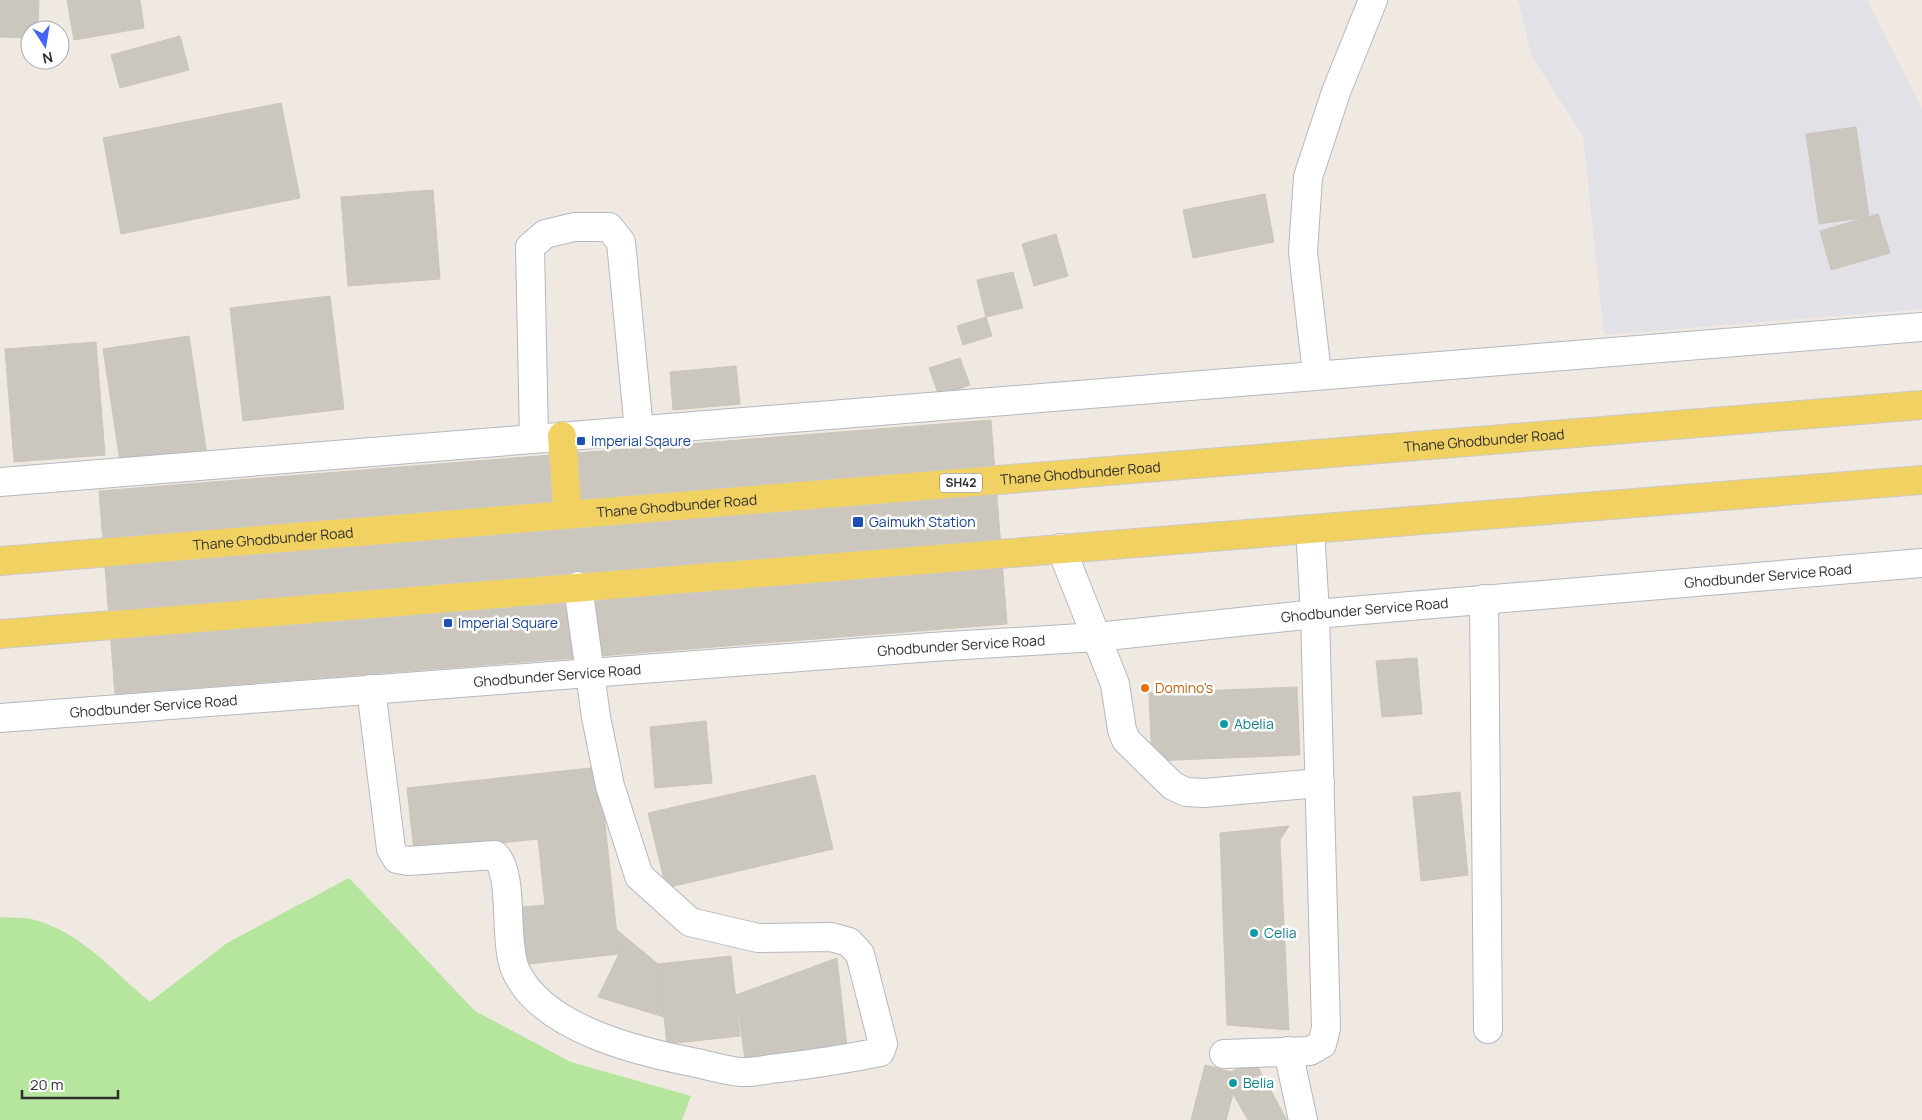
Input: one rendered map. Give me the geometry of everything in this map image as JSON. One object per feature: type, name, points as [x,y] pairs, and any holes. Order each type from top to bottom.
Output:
[{"type":"main road","name":"Thane Ghodbunder Road","points":[[0,561],[1922,405]]},
{"type":"main road","points":[[562,436],[568,515]]},
{"type":"main road","points":[[0,634],[578,586],[1922,480]]},
{"type":"street","points":[[1318,374],[1303,252],[1308,177],[1336,92],[1373,0]]},
{"type":"street","points":[[534,438],[530,248],[545,234],[574,227],[609,228],[621,242],[639,430]]},
{"type":"street","points":[[0,482],[1922,326]]},
{"type":"street","points":[[1224,1054],[1310,1051],[1322,1044],[1326,1028],[1315,614],[1310,529]]},
{"type":"street","points":[[1061,548],[1116,684],[1122,730],[1126,740],[1173,786],[1186,792],[1204,793],[1320,784]]},
{"type":"street","name":"Ghodbunder Service Road","points":[[0,718],[932,647],[1097,638],[1315,614],[1922,563]]},
{"type":"street","points":[[371,689],[391,848],[397,859],[408,861],[495,855],[505,873],[508,943],[515,969],[529,992],[565,1020],[597,1037],[654,1055],[742,1072],[837,1061],[880,1052],[884,1044],[860,954],[849,942],[831,937],[758,938],[690,922],[639,876],[610,786],[596,717],[578,586]]},
{"type":"street","points":[[1484,599],[1488,1029]]},
{"type":"street","points":[[1288,1052],[1303,1120]]},
{"type":"shaded area","points":[[1518,0],[1867,0],[1922,109],[1922,309],[1604,335],[1583,136],[1531,55]]},
{"type":"green space","points":[[349,878],[475,1011],[571,1062],[691,1096],[682,1120],[0,1120],[0,917],[31,919],[65,932],[95,953],[150,1002],[227,943]]},
{"type":"building","points":[[0,0],[39,0],[38,20],[20,20],[20,38],[0,37]]},
{"type":"building","points":[[67,0],[140,0],[144,28],[74,40]]},
{"type":"building","points":[[180,36],[189,70],[120,88],[111,55]]},
{"type":"building","points":[[281,103],[300,198],[121,234],[103,138]]},
{"type":"building","points":[[1856,127],[1869,217],[1819,224],[1806,134]]},
{"type":"building","points":[[433,190],[440,279],[348,286],[341,197]]},
{"type":"building","points":[[1265,194],[1274,242],[1193,258],[1183,210]]},
{"type":"building","points":[[1878,214],[1890,253],[1831,270],[1820,231]]},
{"type":"building","points":[[1056,234],[1068,276],[1034,286],[1022,244]]},
{"type":"building","points":[[1013,272],[1023,308],[986,317],[977,280]]},
{"type":"building","points":[[330,296],[344,409],[243,421],[230,308]]},
{"type":"building","points":[[986,317],[992,336],[963,345],[957,326]]},
{"type":"building","points":[[189,336],[207,455],[121,468],[103,349]]},
{"type":"building","points":[[96,342],[105,455],[14,462],[5,349]]},
{"type":"building","points":[[960,358],[970,385],[939,396],[929,368]]},
{"type":"building","points":[[736,366],[740,404],[673,410],[670,372]]},
{"type":"building","points":[[991,420],[1007,624],[115,694],[99,491]]},
{"type":"building","points":[[1417,658],[1422,714],[1382,717],[1376,661]]},
{"type":"building","name":"Abelia","points":[[1297,687],[1300,755],[1152,761],[1149,693]]},
{"type":"building","points":[[706,721],[712,783],[655,788],[650,727]]},
{"type":"building","points":[[599,767],[619,954],[519,965],[513,908],[545,905],[538,839],[414,852],[407,788]]},
{"type":"building","points":[[815,775],[833,849],[666,888],[648,813]]},
{"type":"building","points":[[1460,792],[1468,875],[1421,881],[1413,797]]},
{"type":"building","name":"Celia","points":[[1289,826],[1280,840],[1289,1030],[1227,1025],[1220,833]]},
{"type":"building","points":[[617,930],[658,964],[664,1017],[598,997],[619,954]]},
{"type":"building","points":[[731,956],[740,1036],[667,1044],[658,964]]},
{"type":"building","points":[[837,958],[848,1056],[746,1067],[736,995]]},
{"type":"building","name":"Belia","points":[[1254,1060],[1287,1120],[1248,1120],[1233,1094],[1226,1120],[1191,1120],[1205,1065],[1231,1072]]},
{"type":"place","name":"Imperial Sqaure","points":[[581,441]]},
{"type":"place","name":"Gaimukh Station","points":[[858,522]]},
{"type":"place","name":"Imperial Square","points":[[448,623]]},
{"type":"place","name":"Domino's","points":[[1145,688]]},
{"type":"place","name":"Abelia","points":[[1224,724]]},
{"type":"place","name":"Celia","points":[[1254,933]]},
{"type":"place","name":"Belia","points":[[1233,1083]]}]
